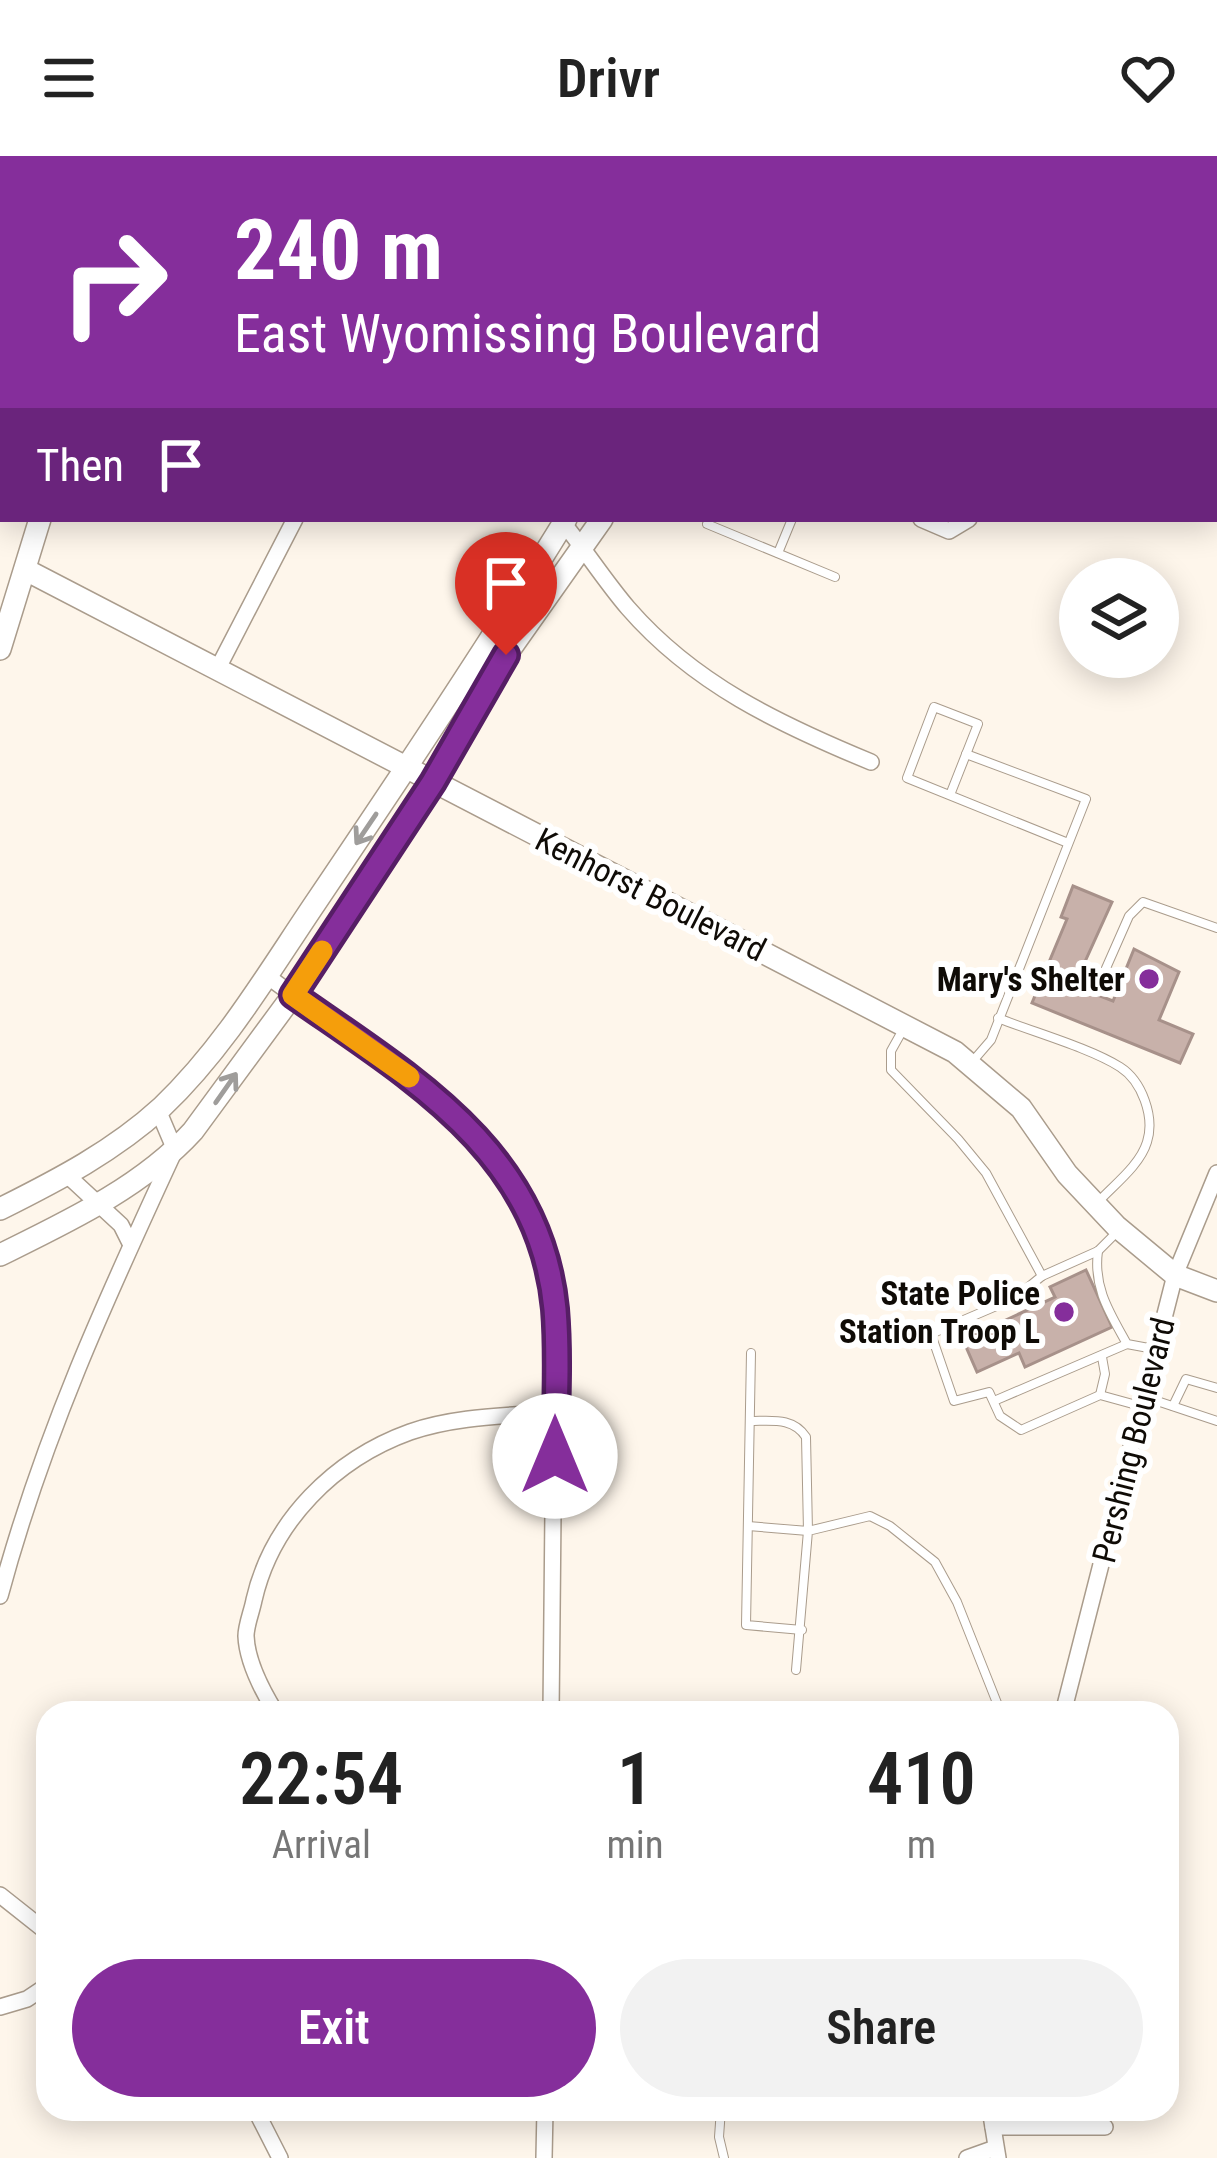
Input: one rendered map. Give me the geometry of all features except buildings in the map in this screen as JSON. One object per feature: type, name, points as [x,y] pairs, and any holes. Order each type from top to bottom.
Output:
[{"type":"street","points":[[26,570],[39,522]]},
{"type":"street","points":[[0,650],[7,604],[48,522]]},
{"type":"street","points":[[217,670],[293,522]]},
{"type":"street","points":[[0,1209],[67,1175],[158,1110],[215,1048],[407,768],[562,522]]},
{"type":"street","points":[[564,522],[626,606],[701,676],[756,711],[871,762]]},
{"type":"street","points":[[0,1255],[96,1203],[175,1150],[214,1105],[293,995],[433,782],[506,655],[600,522]]},
{"type":"street","points":[[928,522],[949,531],[964,522]]},
{"type":"street","name":"Kenhorst Boulevard","points":[[26,570],[971,1063],[1021,1108],[1095,1205],[1120,1230],[1175,1275],[1217,1291]]},
{"type":"street","points":[[267,976],[440,1100],[471,1129],[513,1185],[530,1218],[555,1309],[551,1701]]},
{"type":"street","points":[[0,1596],[63,1397],[175,1150],[158,1110]]},
{"type":"street","name":"Pershing Boulevard","points":[[1066,1701],[1175,1275],[1217,1173]]},
{"type":"street","points":[[67,1175],[121,1226],[131,1245]]},
{"type":"street","points":[[270,1701],[246,1636],[264,1567],[305,1502],[362,1455],[414,1431],[457,1421],[556,1412]]},
{"type":"street","points":[[0,1895],[36,1924]]},
{"type":"street","points":[[0,2007],[36,1993]]},
{"type":"street","points":[[261,2121],[280,2158]]},
{"type":"street","points":[[544,2158],[545,2121]]},
{"type":"street","points":[[967,2158],[997,2153],[992,2121]]},
{"type":"street","points":[[993,2127],[1105,2127]]},
{"type":"lane","points":[[778,553],[791,522]]},
{"type":"lane","points":[[707,524],[835,577]]},
{"type":"lane","points":[[950,795],[978,724],[934,707],[907,778],[1068,842]]},
{"type":"lane","points":[[967,754],[1086,799],[991,1040],[971,1063]]},
{"type":"lane","points":[[1103,975],[1130,916],[1143,902],[1217,928]]},
{"type":"lane","points":[[998,1018],[1122,1068],[1140,1090],[1147,1106],[1147,1142],[1138,1159],[1095,1205]]},
{"type":"lane","points":[[905,1025],[891,1051],[891,1070],[986,1173],[1042,1276]]},
{"type":"lane","points":[[1120,1230],[1098,1251],[1042,1276],[1015,1298],[931,1334],[954,1401],[989,1392],[1009,1426],[1022,1430],[1100,1395],[1173,1406],[1217,1421]]},
{"type":"lane","points":[[1098,1251],[1095,1274],[1102,1298],[1126,1344]]},
{"type":"lane","points":[[994,1401],[1126,1344],[1156,1349]]},
{"type":"lane","points":[[751,1353],[746,1625],[802,1630]]},
{"type":"lane","points":[[1100,1395],[1105,1374],[1102,1358]]},
{"type":"lane","points":[[1173,1406],[1184,1381],[1217,1388]]},
{"type":"lane","points":[[750,1421],[789,1422],[806,1436],[808,1532],[796,1670]]},
{"type":"lane","points":[[748,1526],[808,1532],[870,1516],[890,1526],[935,1562],[957,1602],[996,1701]]},
{"type":"lane","points":[[720,2121],[724,2158]]},
{"type":"slow traffic","points":[[322,951],[293,995],[409,1077]]},
{"type":"place","name":"Mary's Shelter","points":[[1149,979]]},
{"type":"place","name":"State Police Station Troop L","points":[[1064,1312]]},
{"type":"route","points":[[506,655],[433,782],[293,995],[440,1100],[471,1129],[513,1185],[538,1238],[555,1309],[555,1456]]}]
